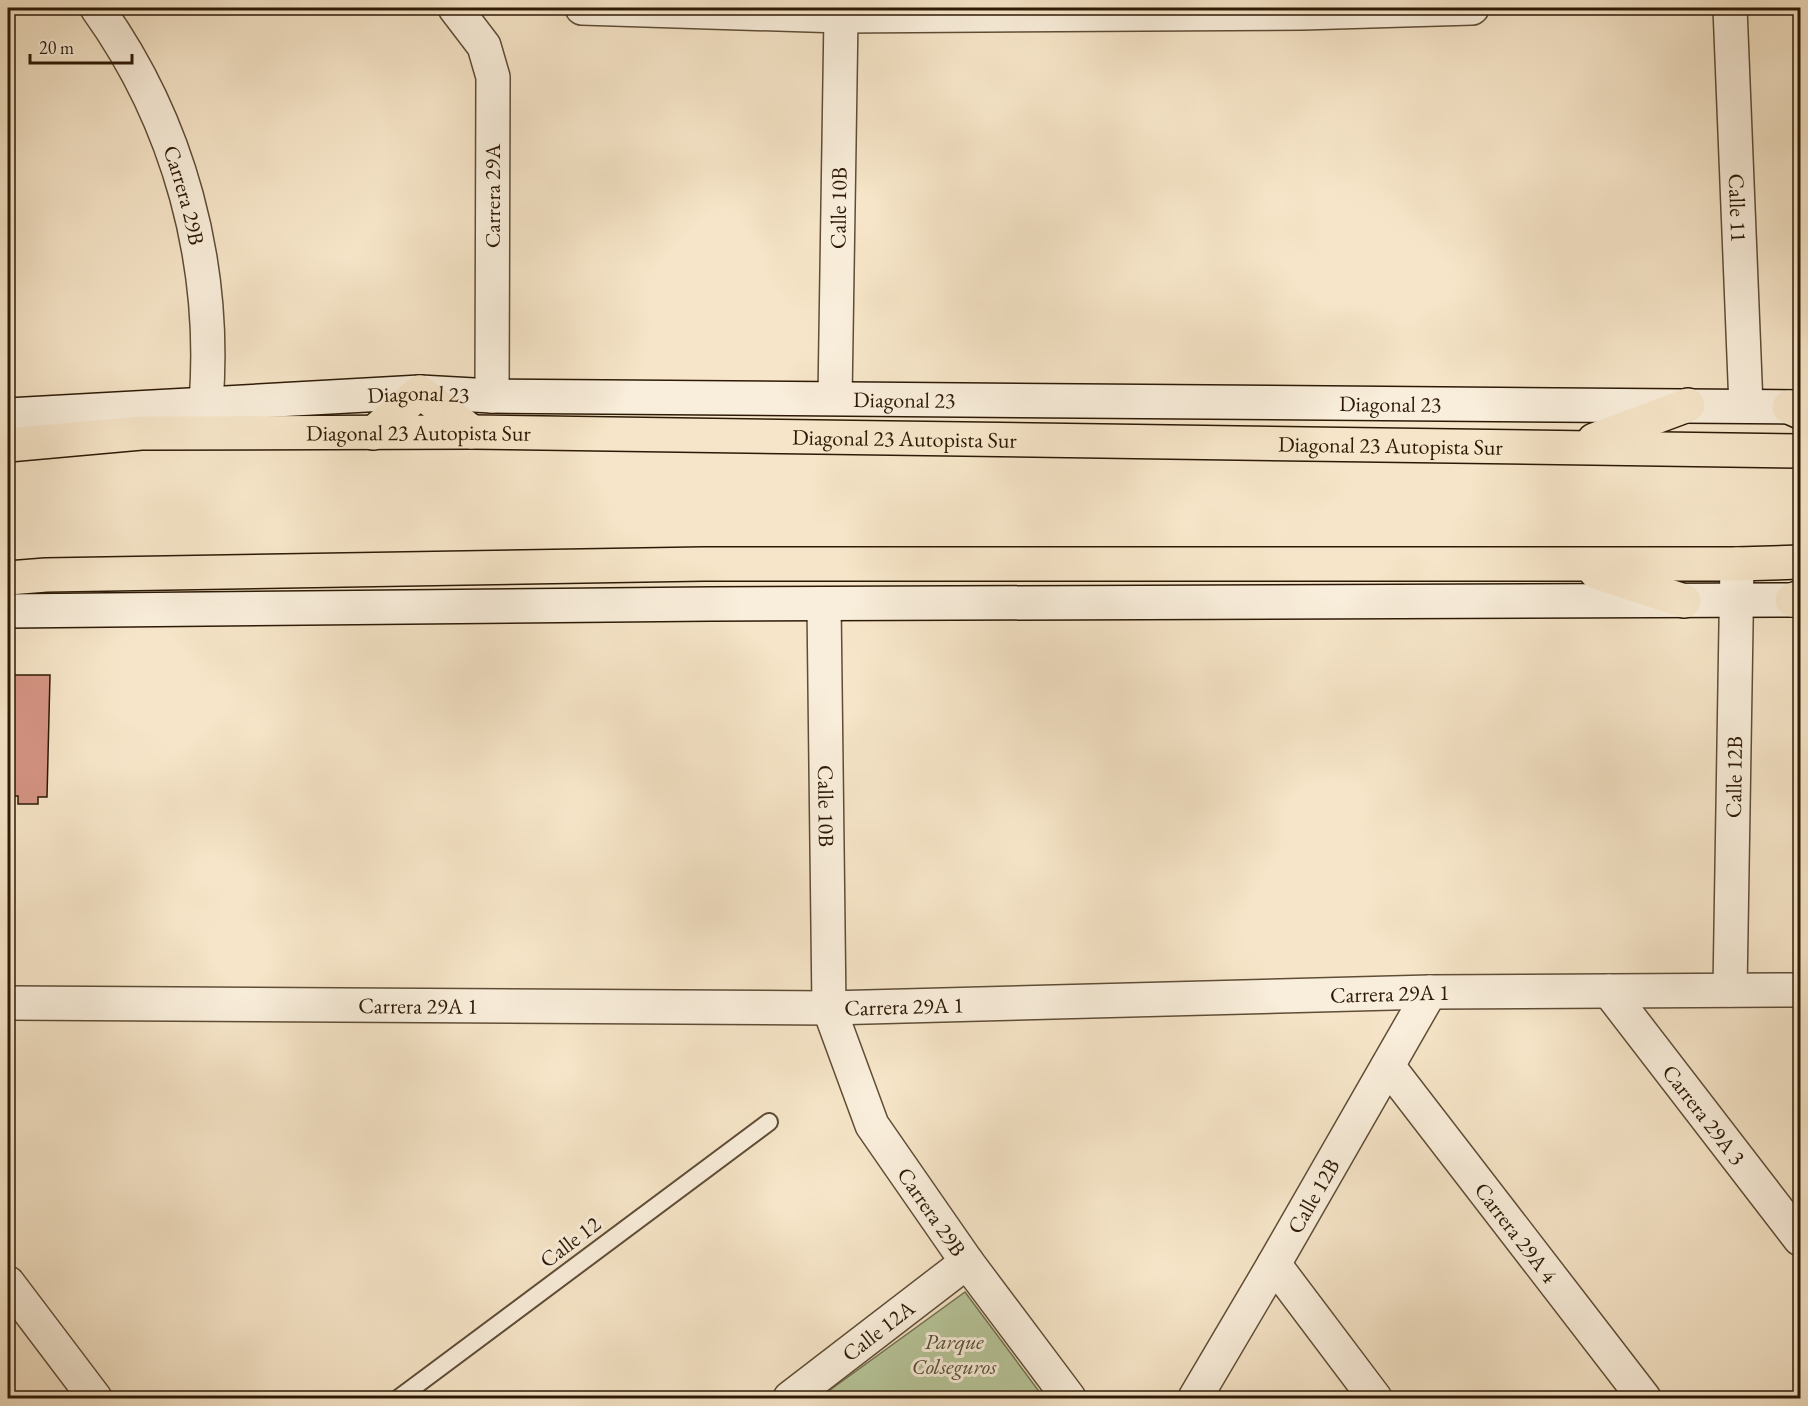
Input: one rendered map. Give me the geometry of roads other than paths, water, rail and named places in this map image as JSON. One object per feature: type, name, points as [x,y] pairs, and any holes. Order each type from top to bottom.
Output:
[{"type":"main road","points":[[373,433],[420,392],[472,432]]},
{"type":"main road","points":[[1575,447],[1688,405]]},
{"type":"main road","name":"Diagonal 23 Autopista Sur","points":[[8,445],[141,434],[472,432],[1800,451]]},
{"type":"main road","points":[[8,578],[46,575],[715,564],[1737,564],[1800,562]]},
{"type":"main road","points":[[1569,563],[1684,601]]},
{"type":"street","name":"Carrera 29B","points":[[97,8],[122,42],[162,120],[189,203],[205,289],[208,376],[206,403]]},
{"type":"street","name":"Carrera 29A","points":[[455,8],[484,46],[493,78],[492,396]]},
{"type":"street","points":[[582,8],[842,16],[1472,8]]},
{"type":"street","name":"Calle 11","points":[[1730,8],[1746,406]]},
{"type":"street","name":"Calle 10B","points":[[835,398],[842,16]]},
{"type":"street","name":"Diagonal 23","points":[[8,415],[420,392],[492,396],[1688,405],[1797,409]]},
{"type":"street","name":"Calle 12B","points":[[1730,990],[1737,564]]},
{"type":"street","points":[[8,611],[1798,599]]},
{"type":"street","name":"Calle 10B","points":[[824,604],[829,1008]]},
{"type":"street","name":"Carrera 29A 1","points":[[8,1003],[829,1008],[1430,992],[1800,990]]},
{"type":"street","name":"Carrera 29A 3","points":[[1609,991],[1798,1233]]},
{"type":"street","name":"Calle 12B","points":[[1195,1398],[1430,992]]},
{"type":"street","name":"Carrera 29B","points":[[829,1008],[872,1125],[967,1262],[1069,1398]]},
{"type":"street","name":"Carrera 29A 4","points":[[1388,1066],[1644,1398]]},
{"type":"street","name":"Calle 12A","points":[[790,1398],[967,1262]]},
{"type":"street","points":[[1274,1264],[1375,1398]]},
{"type":"street","points":[[8,1283],[95,1398]]},
{"type":"lane","name":"Calle 12","points":[[399,1398],[769,1122]]},
{"type":"park label","name":"Parque Colseguros","points":[[954,1354]]}]
